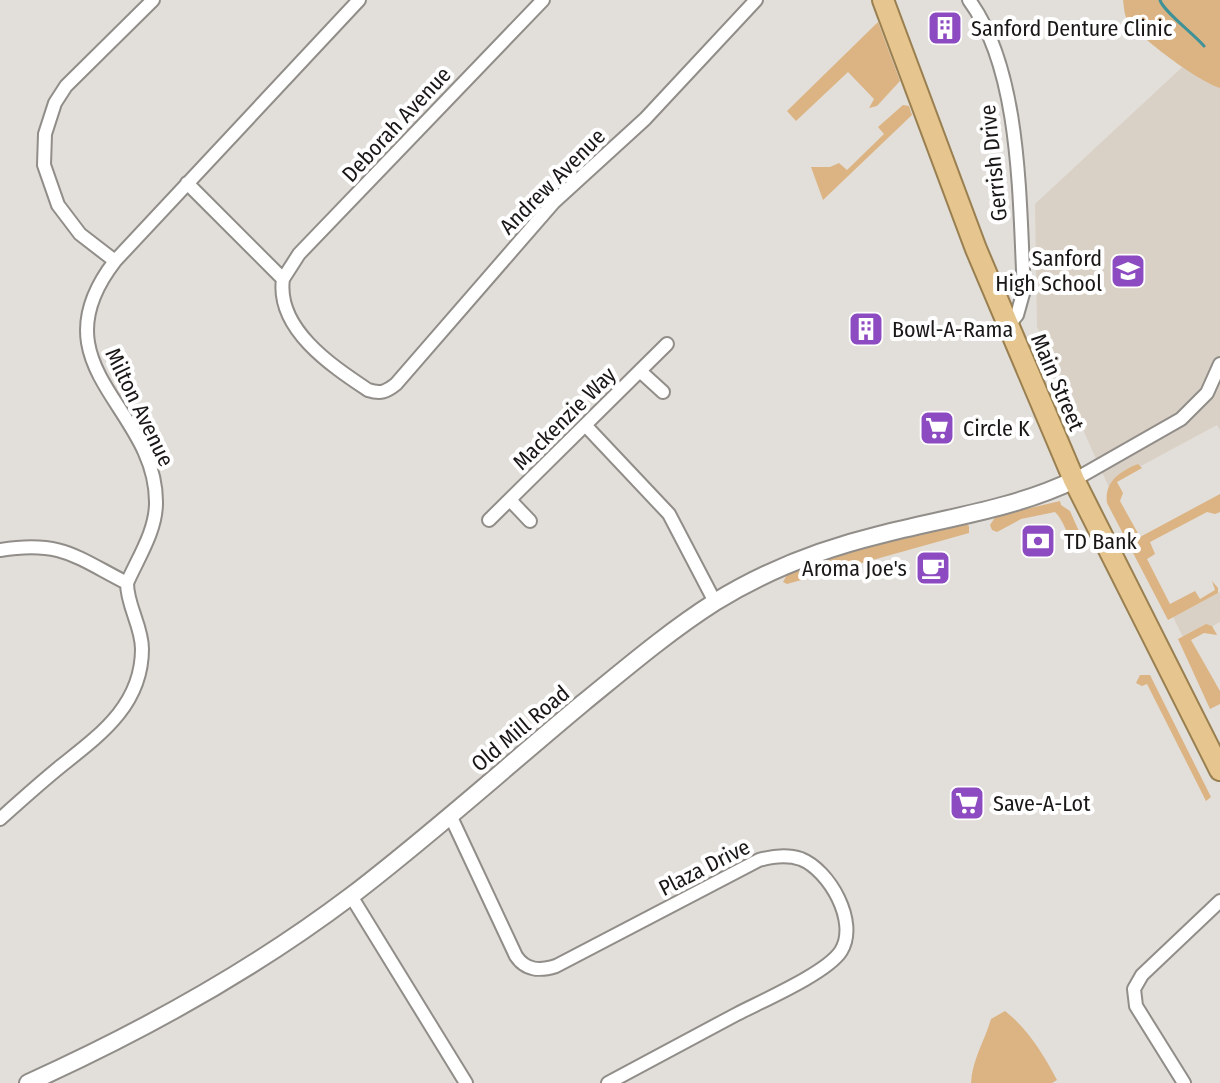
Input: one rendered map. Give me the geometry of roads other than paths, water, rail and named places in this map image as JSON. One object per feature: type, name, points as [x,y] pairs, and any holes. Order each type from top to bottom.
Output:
[{"type":"highway","name":"Main Street","points":[[883,0],[972,238],[1074,480],[1220,770]]},
{"type":"street","points":[[115,261],[80,234],[58,205],[44,165],[45,134],[49,116],[66,86],[153,0]]},
{"type":"street","name":"Milton Avenue","points":[[127,583],[148,538],[156,507],[156,493],[148,460],[105,389],[88,344],[89,311],[96,291],[115,261],[359,0]]},
{"type":"street","name":"Deborah Avenue","points":[[283,279],[297,257],[543,0]]},
{"type":"street","name":"Andrew Avenue","points":[[283,279],[287,309],[308,343],[359,384],[380,393],[396,384],[554,202],[645,119],[756,0]]},
{"type":"street","name":"Gerrish Drive","points":[[973,2],[1003,76],[1012,127],[1024,290],[1017,315],[1008,326]]},
{"type":"street","points":[[187,183],[283,279]]},
{"type":"street","name":"Mackenzie Way","points":[[489,520],[667,344]]},
{"type":"street","points":[[1074,480],[1181,419],[1207,393],[1220,364]]},
{"type":"street","points":[[640,371],[663,392]]},
{"type":"street","points":[[586,426],[669,514],[715,602]]},
{"type":"street","name":"Old Mill Road","points":[[28,1083],[198,995],[264,957],[351,896],[663,638],[715,602],[761,578],[831,549],[976,512],[1056,489],[1074,480]]},
{"type":"street","points":[[510,500],[530,521]]},
{"type":"street","points":[[0,550],[30,546],[70,552],[127,583],[142,650],[138,678],[128,701],[106,729],[0,819]]},
{"type":"street","name":"Plaza Drive","points":[[450,815],[516,956],[531,969],[556,966],[759,860],[777,856],[794,857],[810,863],[826,878],[842,911],[846,928],[846,940],[838,954],[802,980],[608,1083]]},
{"type":"street","points":[[351,896],[466,1083]]},
{"type":"street","points":[[1184,1083],[1137,1009],[1134,989],[1142,975],[1220,901]]},
{"type":"waterway","points":[[1160,0],[1204,46]]},
{"type":"place","name":"Sanford Denture Clinic","points":[[945,28]]},
{"type":"place","name":"Sanford High School","points":[[1128,271]]},
{"type":"place","name":"Bowl-A-Rama","points":[[866,329]]},
{"type":"place","name":"Circle K","points":[[937,428]]},
{"type":"place","name":"TD Bank","points":[[1038,541]]},
{"type":"place","name":"Aroma Joe's","points":[[933,568]]},
{"type":"place","name":"Save-A-Lot","points":[[967,803]]}]
